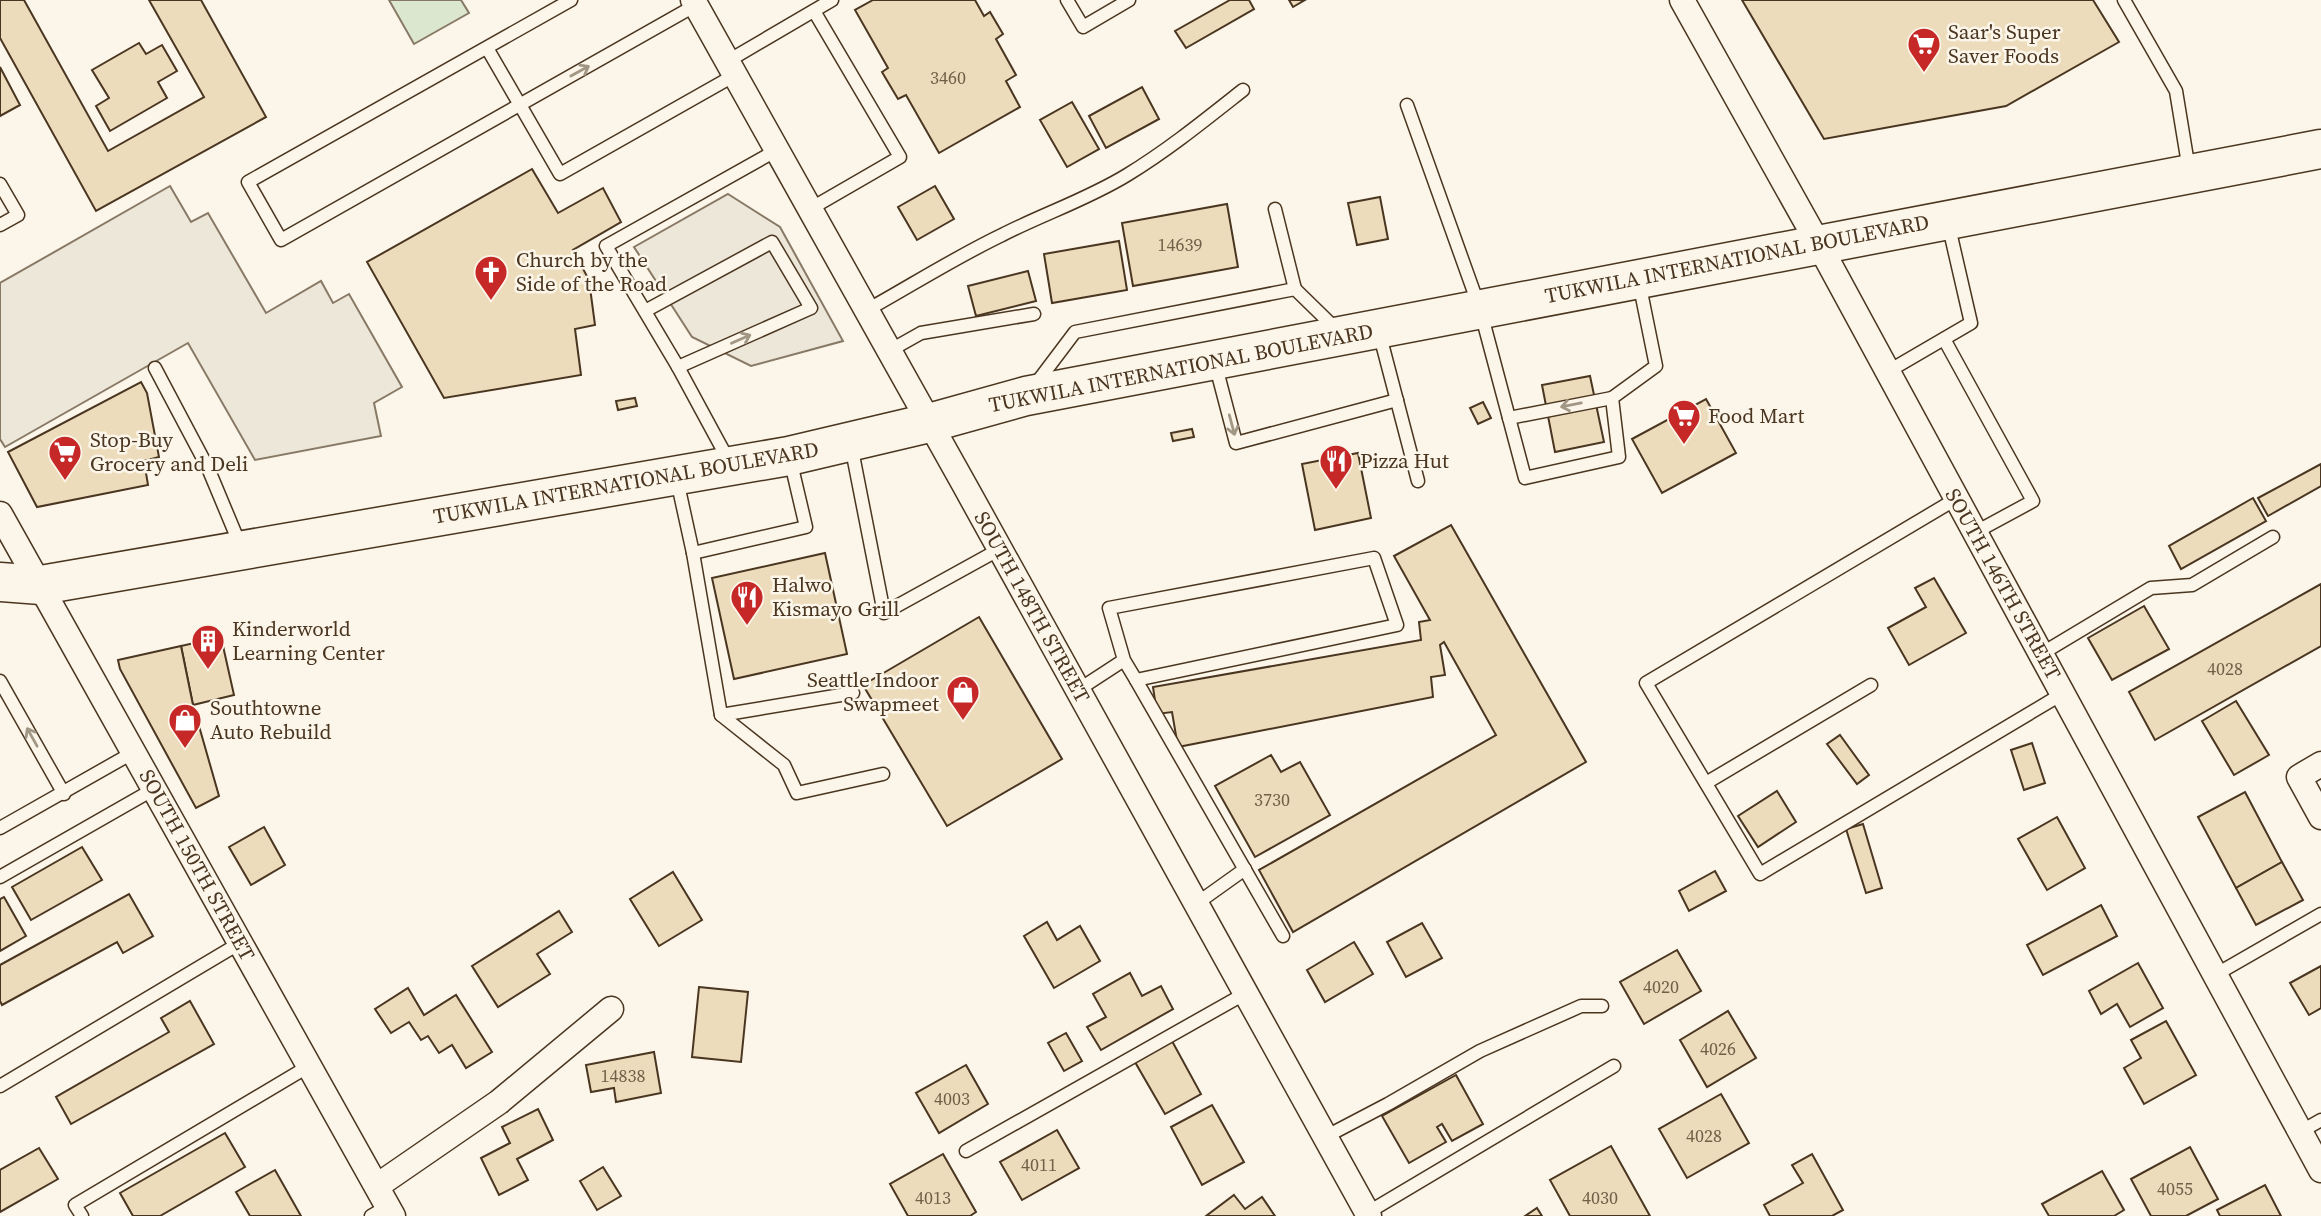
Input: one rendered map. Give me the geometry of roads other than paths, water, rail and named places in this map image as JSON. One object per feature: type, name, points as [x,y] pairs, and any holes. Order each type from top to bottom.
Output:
[{"type":"main road","name":"TUKWILA INTERNATIONAL BOULEVARD","points":[[0,582],[41,585],[789,456],[929,423],[1026,396],[2321,149]]},
{"type":"main road","name":"TUKWILA INTERNATIONAL BOULEVARD","points":[[0,609],[41,585]]},
{"type":"street","name":"SOUTH 146TH STREET","points":[[1682,0],[1818,243],[2215,975],[2311,1126],[2321,1170]]},
{"type":"street","name":"SOUTH 148TH STREET","points":[[695,3],[1368,1215]]},
{"type":"street","name":"SOUTH 150TH STREET","points":[[0,514],[309,1066],[382,1206]]},
{"type":"street","points":[[2321,764],[2299,777],[2321,817]]},
{"type":"street","points":[[382,1206],[499,1102],[611,1009]]},
{"type":"lane","points":[[571,0],[248,182],[281,240],[695,3]]},
{"type":"lane","points":[[487,48],[560,174],[732,68],[832,0]]},
{"type":"lane","points":[[1068,0],[1083,27],[1129,0]]},
{"type":"lane","points":[[2124,0],[2176,91],[2189,174]]},
{"type":"lane","points":[[810,209],[900,157],[814,11]]},
{"type":"lane","points":[[867,310],[988,241],[1091,195],[1127,175],[1181,139],[1243,90]]},
{"type":"lane","points":[[1407,104],[1479,309],[1525,478],[1619,457],[1612,398]]},
{"type":"lane","points":[[732,466],[678,367],[606,246],[777,150]]},
{"type":"lane","points":[[0,184],[18,215],[0,225]]},
{"type":"lane","points":[[1275,209],[1295,289],[1360,332],[1397,401],[1419,481]]},
{"type":"lane","points":[[1887,372],[1971,323],[1947,219]]},
{"type":"lane","points":[[645,311],[772,242],[811,308],[678,367]]},
{"type":"lane","points":[[1508,418],[1612,398],[1656,366],[1639,278]]},
{"type":"lane","points":[[1026,396],[1075,332],[1295,289]]},
{"type":"lane","points":[[889,351],[921,333],[1034,314]]},
{"type":"lane","points":[[1944,339],[2032,501],[1975,533]]},
{"type":"lane","points":[[1214,359],[1236,443],[1397,401]]},
{"type":"lane","points":[[155,368],[208,468],[243,551]]},
{"type":"lane","points":[[850,441],[884,613],[1000,549]]},
{"type":"lane","points":[[693,553],[806,527],[789,456]]},
{"type":"lane","points":[[676,476],[693,553],[721,715],[784,765],[797,793],[883,774]]},
{"type":"lane","points":[[1956,499],[1646,682],[1760,874],[2062,694]]},
{"type":"lane","points":[[2041,654],[2151,588],[2192,585],[2273,537]]},
{"type":"lane","points":[[1136,680],[1397,625],[1374,558],[1109,608],[1124,660],[1283,936]]},
{"type":"lane","points":[[1078,690],[1124,660]]},
{"type":"lane","points":[[0,681],[64,794]]},
{"type":"lane","points":[[1706,783],[1871,685]]},
{"type":"lane","points":[[721,715],[853,693]]},
{"type":"lane","points":[[0,828],[134,752]]},
{"type":"lane","points":[[0,877],[154,789]]},
{"type":"lane","points":[[1196,904],[1245,870]]},
{"type":"lane","points":[[2215,975],[2321,914]]},
{"type":"lane","points":[[0,1086],[240,943]]},
{"type":"lane","points":[[966,1151],[1246,993]]},
{"type":"lane","points":[[1325,1137],[1492,1046],[1581,1006],[1602,1006]]},
{"type":"lane","points":[[82,1216],[75,1205],[309,1066]]},
{"type":"lane","points":[[1368,1215],[1614,1066]]},
{"type":"place","name":"Saar's Super Saver Foods","points":[[1924,74]]},
{"type":"place","name":"Church by the Side of the Road","points":[[491,302]]},
{"type":"place","name":"Food Mart","points":[[1684,446]]},
{"type":"place","name":"Stop-Buy Grocery and Deli","points":[[65,482]]},
{"type":"place","name":"Pizza Hut","points":[[1336,491]]},
{"type":"place","name":"Halwo Kismayo Grill","points":[[747,627]]},
{"type":"place","name":"Kinderworld Learning Center","points":[[208,671]]},
{"type":"place","name":"Seattle Indoor Swapmeet","points":[[963,722]]},
{"type":"place","name":"Southtowne Auto Rebuild","points":[[185,750]]}]
